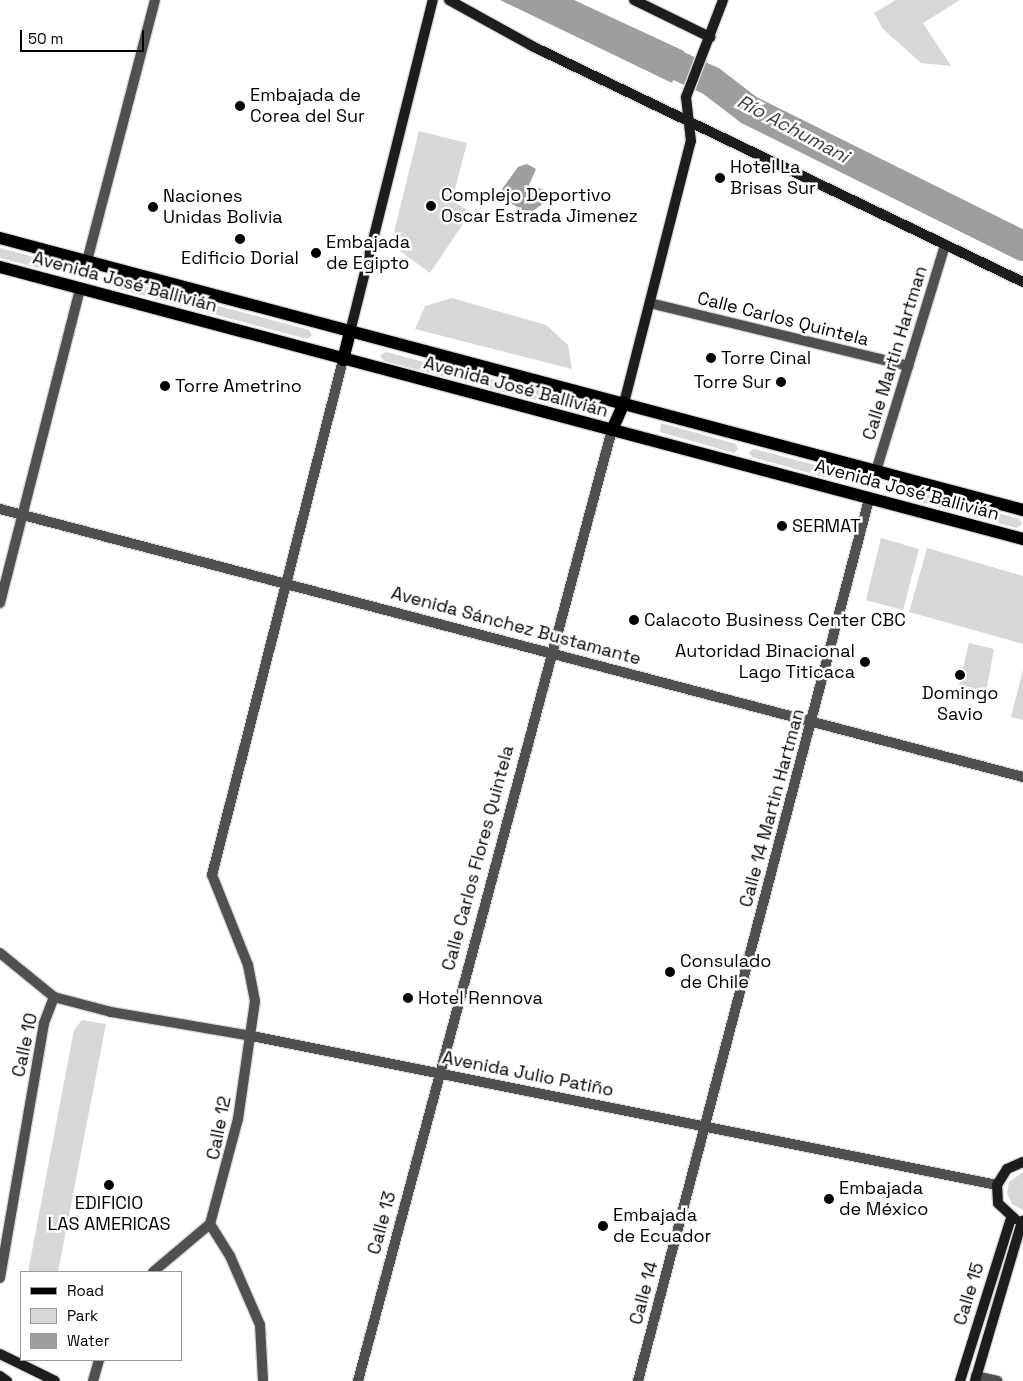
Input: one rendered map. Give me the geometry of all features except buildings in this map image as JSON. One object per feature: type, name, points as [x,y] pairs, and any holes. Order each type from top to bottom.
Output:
[{"type":"main road","points":[[342,360],[433,0]]},
{"type":"main road","points":[[449,0],[534,47],[688,117],[1023,282]]},
{"type":"main road","points":[[634,0],[710,37]]},
{"type":"main road","points":[[612,430],[624,403],[691,141],[686,97],[723,0]]},
{"type":"main road","name":"Avenida José Ballivián","points":[[0,238],[1023,510]]},
{"type":"main road","name":"Avenida José Ballivián","points":[[0,267],[342,360],[1023,539]]},
{"type":"main road","points":[[1023,1162],[1007,1169],[997,1185],[998,1203],[1011,1218],[1023,1221]]},
{"type":"main road","name":"Calle 15","points":[[960,1381],[1011,1218]]},
{"type":"main road","name":"Calle 15","points":[[975,1379],[1023,1221]]},
{"type":"main road","points":[[0,1354],[55,1381]]},
{"type":"main road","points":[[0,1376],[6,1381]]},
{"type":"street","points":[[87,261],[155,0]]},
{"type":"street","name":"Calle Martin Hartman","points":[[876,471],[945,245]]},
{"type":"street","points":[[0,603],[20,514],[80,289]]},
{"type":"street","name":"Calle Carlos Quintela","points":[[650,303],[908,366]]},
{"type":"street","name":"Calle 12","points":[[154,1271],[210,1224],[222,1194],[252,1036],[255,1001],[248,965],[212,875],[342,360]]},
{"type":"street","name":"Calle Carlos Flores Quintela","points":[[438,1072],[612,430]]},
{"type":"street","name":"Calle 14 Martin Hartman","points":[[705,1126],[869,499]]},
{"type":"street","name":"Avenida Sánchez Bustamante","points":[[0,509],[812,720],[1023,777]]},
{"type":"street","points":[[0,953],[54,997]]},
{"type":"street","name":"Avenida Julio Patiño","points":[[54,997],[111,1012],[252,1036],[438,1072],[997,1185]]},
{"type":"street","name":"Calle 10","points":[[0,1278],[44,1023],[54,997]]},
{"type":"street","name":"Calle 13","points":[[358,1381],[438,1072]]},
{"type":"street","name":"Calle 14","points":[[638,1381],[705,1126]]},
{"type":"street","points":[[210,1224],[230,1256],[260,1325],[262,1381]]},
{"type":"street","points":[[93,1381],[99,1361]]},
{"type":"street","points":[[975,1379],[997,1381]]},
{"type":"green space","points":[[896,0],[960,0],[923,23],[951,66],[921,63],[883,29],[874,13]]},
{"type":"green space","name":"Complejo Deportivo Oscar Estrada Jimenez","points":[[419,131],[467,143],[452,201],[471,212],[430,273],[396,248],[407,240],[393,236]]},
{"type":"green space","points":[[0,248],[45,260],[48,266],[43,269],[0,258]]},
{"type":"green space","points":[[121,280],[309,330],[312,335],[307,339],[119,289],[116,283]]},
{"type":"green space","points":[[452,298],[546,325],[568,345],[572,369],[415,329],[425,306]]},
{"type":"green space","points":[[386,352],[470,374],[473,380],[468,383],[384,361],[380,355]]},
{"type":"green space","points":[[489,378],[565,397],[568,403],[563,406],[486,388],[483,382]]},
{"type":"green space","points":[[661,423],[736,444],[738,449],[734,453],[660,432]]},
{"type":"green space","points":[[754,449],[826,468],[828,473],[824,477],[752,457],[749,452]]},
{"type":"green space","points":[[926,494],[1020,519],[1022,524],[1017,528],[923,503],[920,497]]},
{"type":"green space","points":[[881,538],[919,549],[903,610],[866,600]]},
{"type":"green space","points":[[927,548],[1023,576],[1023,644],[909,612]]},
{"type":"green space","points":[[969,643],[994,649],[986,692],[959,684]]},
{"type":"green space","points":[[1023,670],[1023,720],[1011,717]]},
{"type":"green space","points":[[82,1020],[106,1024],[58,1271],[28,1271],[74,1030]]},
{"type":"green space","points":[[1023,1172],[1023,1210],[1012,1204],[1007,1193],[1009,1182]]},
{"type":"water","points":[[500,0],[574,0],[684,51],[672,83]]},
{"type":"water","points":[[527,164],[536,169],[529,185],[547,191],[549,199],[529,214],[507,201],[502,189],[518,167]]},
{"type":"waterway","name":"Río Achumani","points":[[642,49],[711,81],[749,110],[1023,246]]},
{"type":"place","name":"Embajada de Corea del Sur","points":[[240,106]]},
{"type":"place","name":"Hotel La Brisas Sur","points":[[720,178]]},
{"type":"place","name":"Complejo Deportivo Oscar Estrada Jimenez","points":[[431,206]]},
{"type":"place","name":"Naciones Unidas Bolivia","points":[[153,207]]},
{"type":"place","name":"Edificio Dorial","points":[[240,239]]},
{"type":"place","name":"Embajada de Egipto","points":[[316,253]]},
{"type":"place","name":"Torre Cinal","points":[[711,358]]},
{"type":"place","name":"Torre Sur","points":[[781,382]]},
{"type":"place","name":"Torre Ametrino","points":[[165,386]]},
{"type":"place","name":"SERMAT","points":[[782,526]]},
{"type":"place","name":"Calacoto Business Center CBC","points":[[634,620]]},
{"type":"place","name":"Autoridad Binacional Lago Titicaca","points":[[865,662]]},
{"type":"place","name":"Domingo Savio","points":[[960,675]]},
{"type":"place","name":"Consulado de Chile","points":[[670,972]]},
{"type":"place","name":"Hotel Rennova","points":[[408,998]]},
{"type":"place","name":"EDIFICIO LAS AMERICAS","points":[[109,1185]]},
{"type":"place","name":"Embajada de México","points":[[829,1199]]},
{"type":"place","name":"Embajada de Ecuador","points":[[603,1226]]}]
